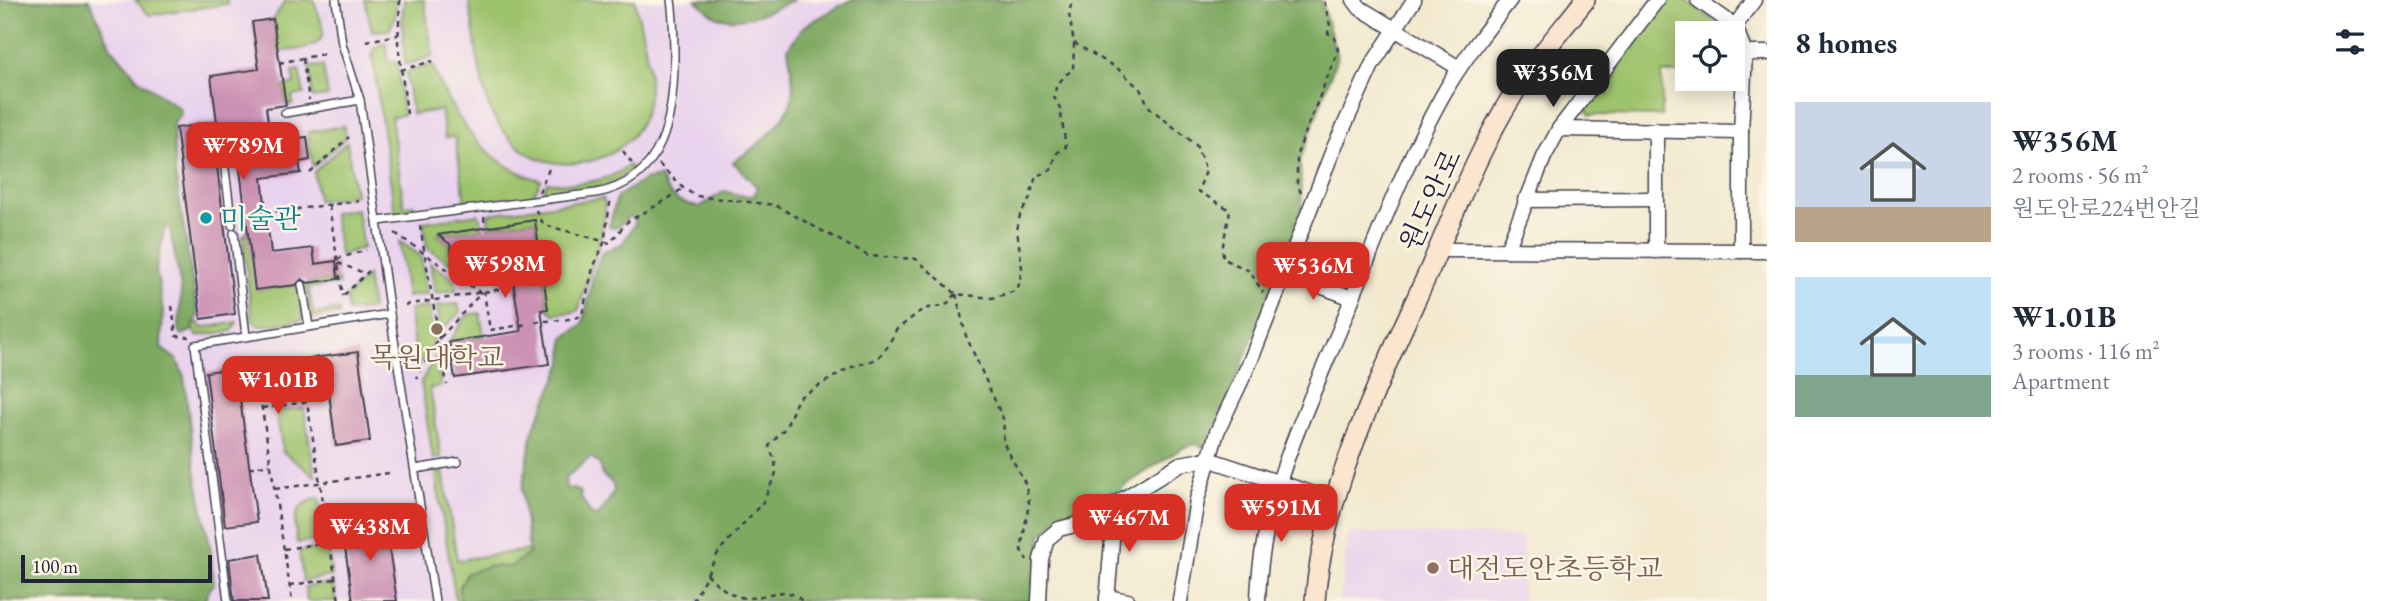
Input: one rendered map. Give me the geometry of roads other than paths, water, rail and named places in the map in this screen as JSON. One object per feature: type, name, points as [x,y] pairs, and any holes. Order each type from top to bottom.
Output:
[{"type":"street","points":[[1354,0],[1360,8],[1459,68]]},
{"type":"street","points":[[1180,601],[1190,530],[1217,432],[1250,362],[1333,150],[1372,65],[1414,0]]},
{"type":"street","points":[[1258,601],[1258,566],[1278,482],[1403,177],[1459,68],[1510,0]]},
{"type":"street","name":"원도안로","points":[[1315,601],[1317,578],[1335,501],[1350,457],[1390,357],[1438,250],[1486,145],[1514,93],[1585,0]]},
{"type":"street","points":[[1507,250],[1525,200],[1559,129],[1657,0]]},
{"type":"street","points":[[1699,0],[1728,21]]},
{"type":"street","points":[[1739,21],[1754,0]]},
{"type":"street","points":[[1745,53],[1767,53]]},
{"type":"street","points":[[1741,251],[1743,91]]},
{"type":"street","points":[[1559,129],[1741,131]]},
{"type":"street","points":[[1656,130],[1656,251]]},
{"type":"street","points":[[1525,200],[1656,199]]},
{"type":"street","points":[[1438,250],[1767,251]]},
{"type":"street","points":[[1286,273],[1352,299]]},
{"type":"street","points":[[1039,601],[1041,559],[1047,539],[1059,529],[1086,522],[1180,464],[1208,459],[1335,501]]},
{"type":"street","points":[[1115,504],[1107,599],[1128,601]]},
{"type":"lane","points":[[336,0],[342,44],[360,100],[435,601]]},
{"type":"lane","points":[[378,221],[612,191],[631,181],[649,165],[661,144],[672,112],[674,24],[671,0]]},
{"type":"lane","points":[[285,113],[360,100]]},
{"type":"lane","points":[[221,138],[246,336]]},
{"type":"lane","points":[[302,285],[309,326]]},
{"type":"lane","points":[[228,601],[195,345],[390,314]]},
{"type":"lane","points":[[415,469],[458,462]]},
{"type":"place","name":"미술관","points":[[206,218]]},
{"type":"place","name":"목원대학교","points":[[437,329]]},
{"type":"place","name":"대전도안초등학교","points":[[1433,568]]}]
